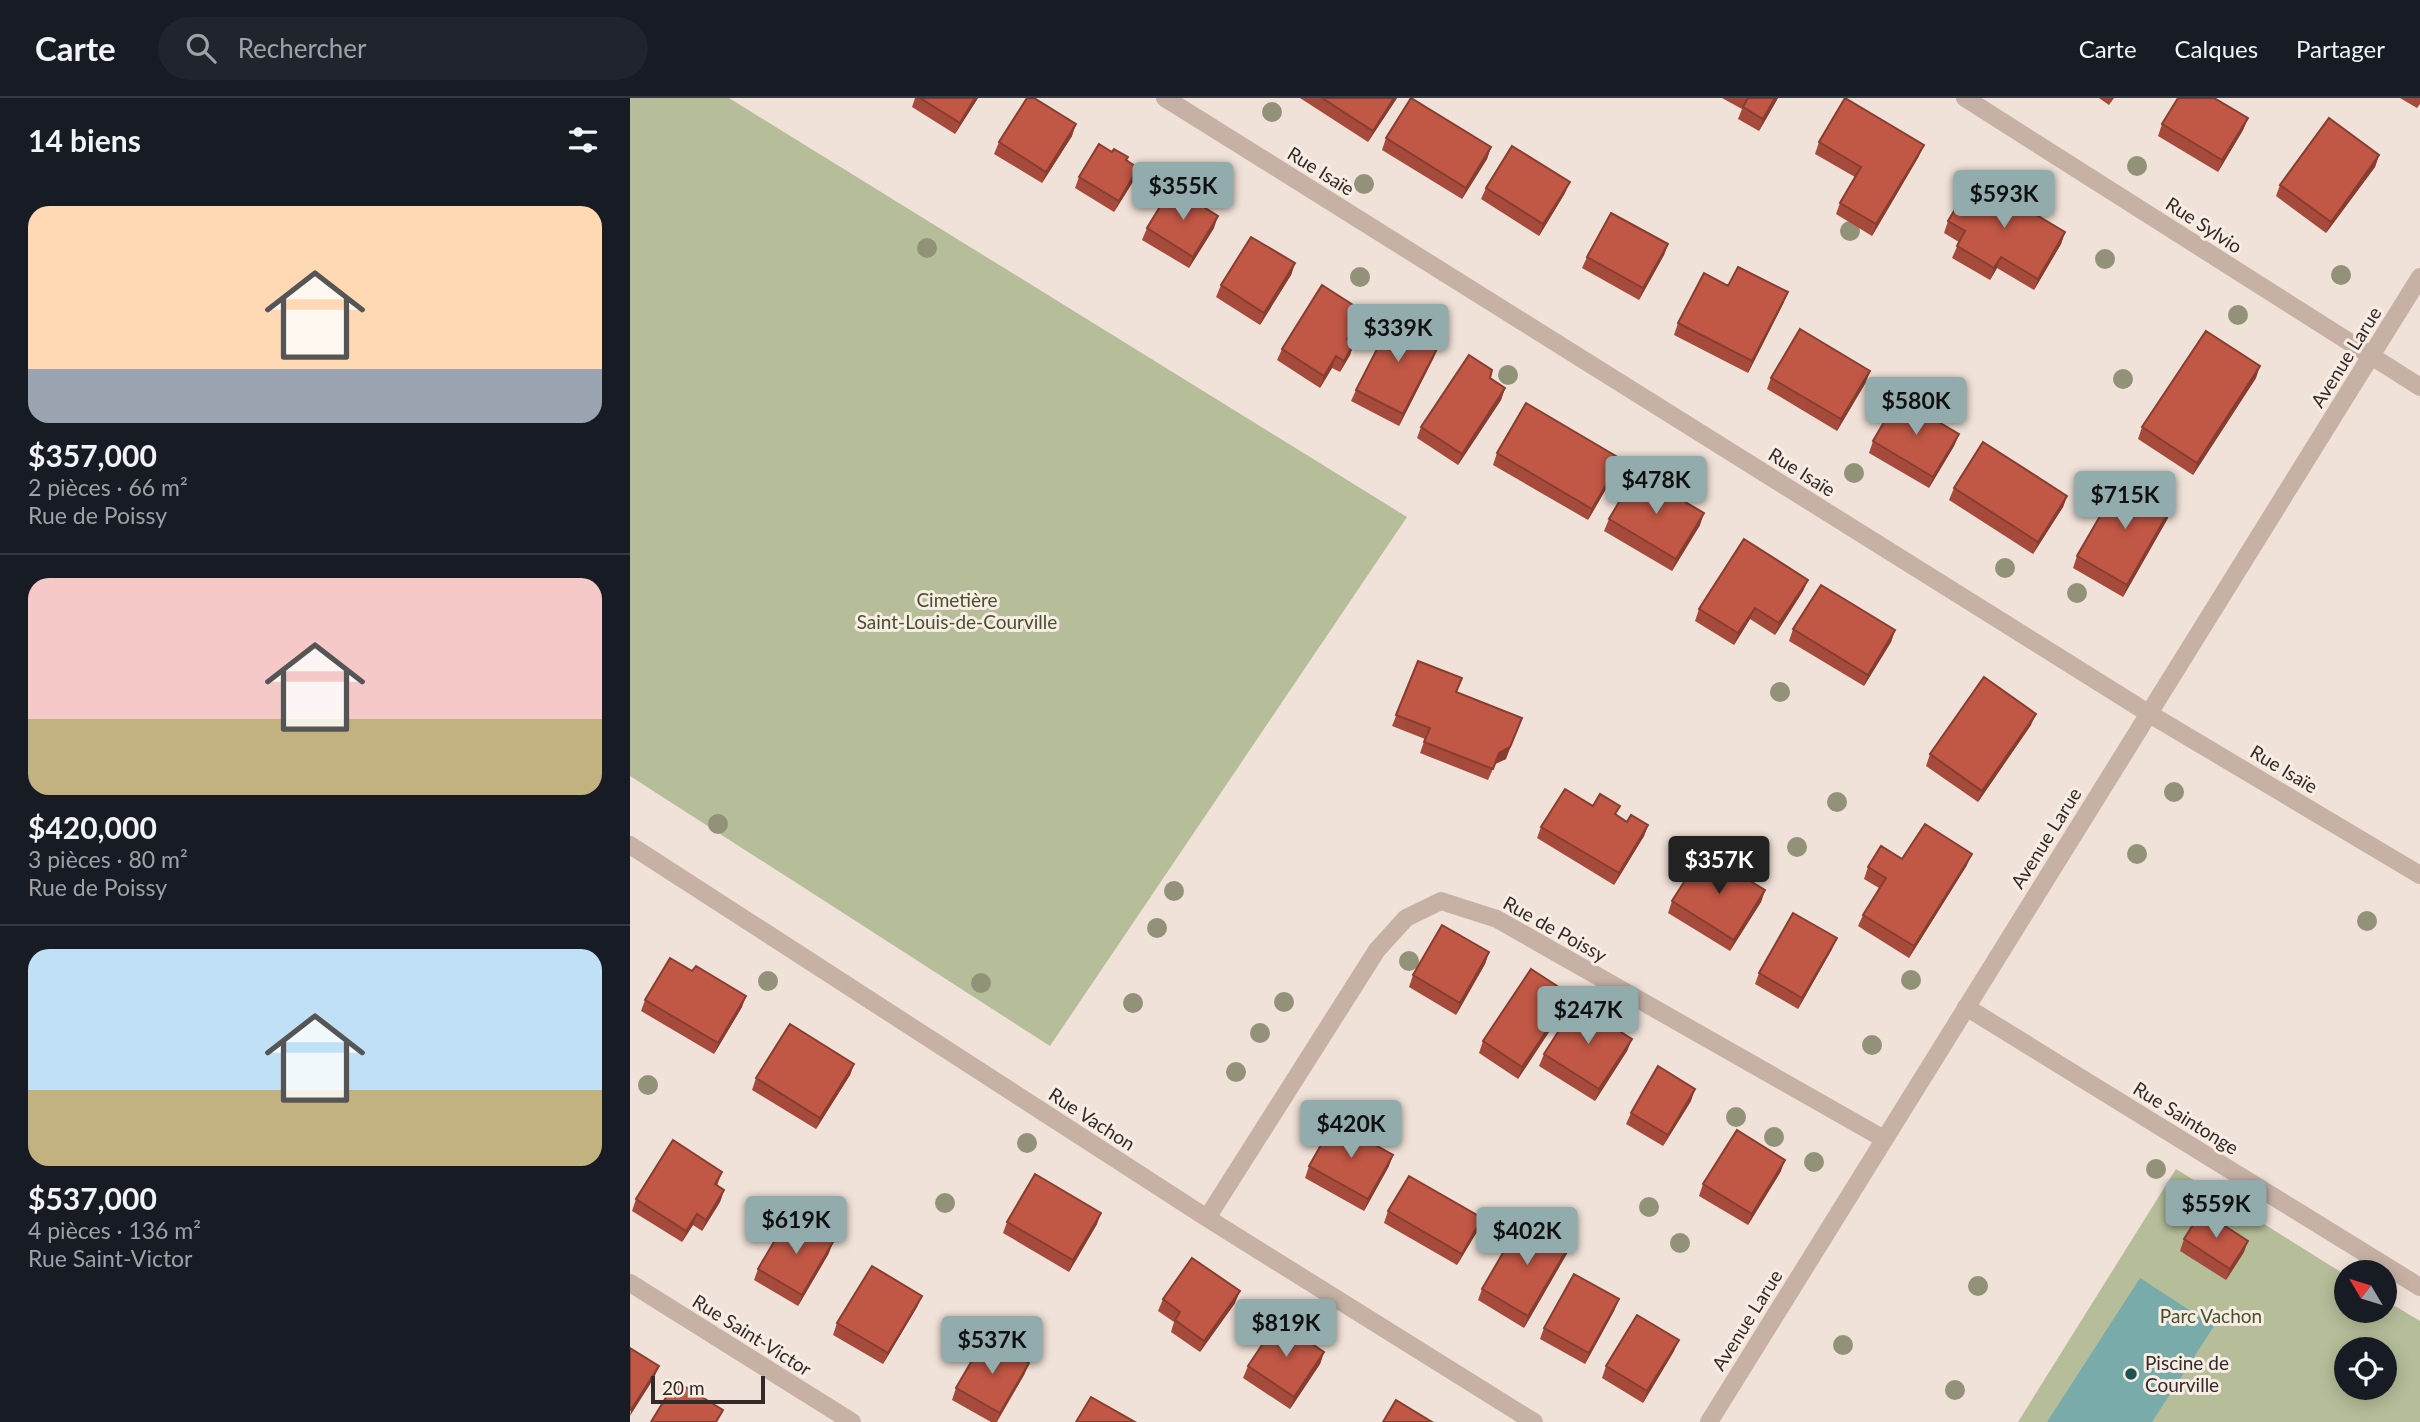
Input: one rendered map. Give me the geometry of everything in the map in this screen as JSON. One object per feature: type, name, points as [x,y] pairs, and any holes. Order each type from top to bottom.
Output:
[{"type":"street","name":"Rue Isaïe","points":[[1165,98],[2148,713],[2420,875]]},
{"type":"street","name":"Rue Sylvio","points":[[1965,98],[2420,387]]},
{"type":"street","name":"Avenue Larue","points":[[1709,1422],[2420,277]]},
{"type":"street","name":"Rue Vachon","points":[[630,845],[1207,1218],[1534,1422]]},
{"type":"street","name":"Rue de Poissy","points":[[1207,1218],[1377,950],[1406,918],[1441,901],[1497,919],[1884,1139]]},
{"type":"street","name":"Rue Saintonge","points":[[1966,1006],[2420,1287]]},
{"type":"street","name":"Rue Saint-Victor","points":[[630,1283],[852,1422]]},
{"type":"green space","name":"Cimetière Saint-Louis-de-Courville","points":[[630,98],[729,98],[1407,517],[1050,1046],[630,776]]},
{"type":"green space","name":"Parc Vachon","points":[[2176,1169],[2334,1268],[2334,1323],[2398,1323],[2398,1308],[2420,1321],[2420,1422],[2018,1422]]},
{"type":"water","name":"Piscine de Courville","points":[[2140,1278],[2214,1326],[2152,1422],[2047,1422]]},
{"type":"building","points":[[920,98],[975,98],[960,123]]},
{"type":"building","points":[[1027,98],[1034,98],[1076,124],[1046,172],[999,142]]},
{"type":"building","points":[[1322,98],[1394,98],[1373,131]]},
{"type":"building","points":[[1411,98],[1491,147],[1466,188],[1386,138]]},
{"type":"building","points":[[1748,98],[1775,98],[1763,119],[1743,107]]},
{"type":"building","points":[[1845,98],[1924,145],[1876,224],[1840,203],[1861,167],[1819,142]]},
{"type":"building","points":[[2178,98],[2214,98],[2248,118],[2222,160],[2162,124]]},
{"type":"building","points":[[2329,118],[2379,155],[2331,222],[2280,185]]},
{"type":"building","points":[[1099,144],[1128,157],[1126,160],[1138,168],[1119,201],[1079,177]]},
{"type":"building","points":[[1512,146],[1570,182],[1543,224],[1486,188]]},
{"type":"building","points":[[1974,178],[2065,232],[2038,279],[2001,257],[1994,268],[1957,246],[1965,231],[1948,221]]},
{"type":"building","points":[[1172,187],[1218,216],[1193,257],[1147,228]]},
{"type":"building","points":[[1611,213],[1668,244],[1643,288],[1587,257]]},
{"type":"building","points":[[1251,237],[1295,263],[1264,313],[1221,285]]},
{"type":"building","points":[[1738,267],[1788,292],[1752,361],[1678,323],[1704,273],[1728,286]]},
{"type":"building","points":[[1322,285],[1364,312],[1347,339],[1354,343],[1344,361],[1336,356],[1324,376],[1282,349]]},
{"type":"building","points":[[1396,312],[1424,326],[1419,335],[1439,345],[1403,414],[1356,390]]},
{"type":"building","points":[[1800,329],[1870,371],[1841,419],[1771,378]]},
{"type":"building","points":[[2206,331],[2260,366],[2197,463],[2142,427]]},
{"type":"building","points":[[1469,355],[1492,370],[1490,378],[1505,388],[1462,454],[1421,427]]},
{"type":"building","points":[[1898,398],[1959,434],[1933,477],[1873,441]]},
{"type":"building","points":[[1526,403],[1621,459],[1592,509],[1497,453]]},
{"type":"building","points":[[1983,442],[2067,496],[2038,542],[1954,488]]},
{"type":"building","points":[[1636,473],[1704,513],[1676,559],[1609,519]]},
{"type":"building","points":[[2122,478],[2172,506],[2127,585],[2077,556]]},
{"type":"building","points":[[1744,539],[1808,580],[1779,623],[1755,608],[1738,633],[1699,609]]},
{"type":"building","points":[[1821,585],[1895,630],[1868,675],[1793,629]]},
{"type":"building","points":[[1418,661],[1462,678],[1456,692],[1522,718],[1510,747],[1499,753],[1493,769],[1424,742],[1430,728],[1396,715]]},
{"type":"building","points":[[1984,677],[2036,714],[1982,791],[1930,754]]},
{"type":"building","points":[[1565,789],[1593,806],[1600,794],[1620,806],[1615,814],[1627,822],[1631,815],[1648,825],[1619,873],[1541,827]]},
{"type":"building","points":[[1925,824],[1972,854],[1914,946],[1863,915],[1886,878],[1868,867],[1881,846],[1902,859]]},
{"type":"building","points":[[1703,852],[1765,890],[1734,940],[1672,901]]},
{"type":"building","points":[[1793,913],[1837,938],[1802,998],[1759,973]]},
{"type":"building","points":[[1442,925],[1489,952],[1460,1003],[1413,975]]},
{"type":"building","points":[[670,958],[692,971],[696,966],[746,996],[718,1043],[645,1000]]},
{"type":"building","points":[[1531,969],[1571,995],[1522,1067],[1483,1041]]},
{"type":"building","points":[[1576,1004],[1632,1039],[1599,1089],[1544,1054]]},
{"type":"building","points":[[790,1024],[854,1064],[820,1118],[756,1078]]},
{"type":"building","points":[[1658,1066],[1695,1089],[1668,1135],[1631,1113]]},
{"type":"building","points":[[1334,1122],[1393,1155],[1368,1199],[1309,1166]]},
{"type":"building","points":[[1737,1130],[1785,1160],[1752,1214],[1703,1184]]},
{"type":"building","points":[[673,1140],[722,1172],[715,1184],[724,1190],[706,1220],[697,1214],[686,1231],[636,1199]]},
{"type":"building","points":[[1035,1174],[1101,1213],[1073,1260],[1007,1222]]},
{"type":"building","points":[[1409,1176],[1482,1218],[1462,1254],[1388,1211]]},
{"type":"building","points":[[2202,1211],[2248,1241],[2230,1269],[2184,1239]]},
{"type":"building","points":[[789,1216],[833,1242],[802,1295],[758,1269]]},
{"type":"building","points":[[1545,1222],[1573,1239],[1528,1316],[1482,1289],[1518,1227],[1536,1238]]},
{"type":"building","points":[[1192,1258],[1240,1291],[1204,1341],[1175,1320],[1180,1312],[1163,1299]]},
{"type":"building","points":[[872,1266],[922,1296],[888,1353],[837,1323]]},
{"type":"building","points":[[1574,1274],[1619,1299],[1589,1353],[1544,1328]]},
{"type":"building","points":[[1637,1315],[1679,1340],[1647,1391],[1606,1366]]},
{"type":"building","points":[[1278,1321],[1324,1352],[1294,1397],[1248,1366]]},
{"type":"building","points":[[985,1338],[1029,1363],[1000,1413],[956,1388]]},
{"type":"building","points":[[630,1348],[659,1366],[631,1410],[630,1409]]},
{"type":"building","points":[[676,1381],[723,1410],[716,1422],[651,1422]]},
{"type":"building","points":[[1091,1397],[1135,1422],[1076,1422]]},
{"type":"building","points":[[1396,1400],[1432,1422],[1383,1422]]},
{"type":"place","name":"Piscine de Courville","points":[[2131,1374]]}]
